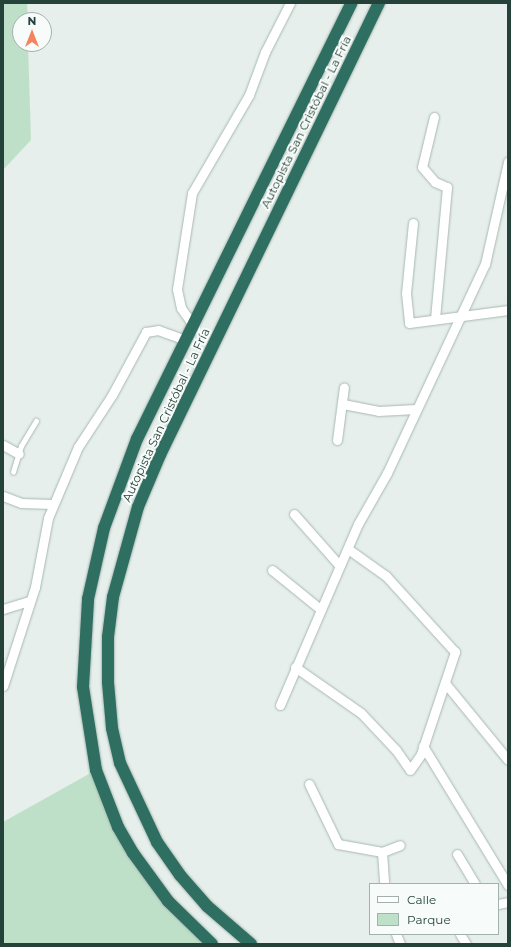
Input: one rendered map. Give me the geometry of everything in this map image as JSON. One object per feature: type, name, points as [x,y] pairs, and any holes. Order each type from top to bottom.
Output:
[{"type":"highway","name":"Autopista San Cristóbal - La Fría","points":[[212,944],[189,924],[149,878],[118,827],[96,770],[83,687],[88,599],[104,528],[137,439],[352,3]]},
{"type":"highway","name":"Autopista San Cristóbal - La Fría","points":[[251,944],[207,906],[180,875],[157,842],[123,769],[112,728],[108,682],[108,637],[113,597],[138,507],[160,455],[379,3]]},
{"type":"street","points":[[193,325],[181,308],[178,289],[192,193],[249,95],[265,52],[290,3]]},
{"type":"street","points":[[434,117],[422,167],[435,182],[447,188],[435,319]]},
{"type":"street","points":[[280,705],[320,609],[416,409],[462,318],[489,255],[508,162]]},
{"type":"street","points":[[413,223],[406,293],[409,323],[435,319],[462,318],[508,310]]},
{"type":"street","points":[[3,686],[14,647],[30,601],[53,504],[78,447],[112,395],[146,332],[158,330],[186,340]]},
{"type":"street","points":[[337,440],[344,388]]},
{"type":"street","points":[[343,404],[378,411],[416,409]]},
{"type":"street","points":[[3,445],[19,454]]},
{"type":"street","points":[[3,496],[21,503],[53,504]]},
{"type":"street","points":[[294,514],[340,566]]},
{"type":"street","points":[[296,667],[361,713],[396,750],[410,770],[423,746],[446,683],[455,652],[450,644],[386,576],[348,549]]},
{"type":"street","points":[[272,570],[320,609]]},
{"type":"street","points":[[3,609],[30,601]]},
{"type":"street","points":[[3,649],[14,647]]},
{"type":"street","points":[[446,683],[508,760]]},
{"type":"street","points":[[423,746],[508,885]]},
{"type":"street","points":[[309,784],[338,844],[382,852],[400,845]]},
{"type":"street","points":[[382,852],[384,883]]},
{"type":"street","points":[[458,854],[473,883]]},
{"type":"street","points":[[461,935],[466,944]]},
{"type":"lane","points":[[13,472],[19,454],[36,422]]},
{"type":"green space","points":[[3,3],[27,3],[28,12],[12,12],[12,52],[28,52],[31,140],[3,170]]},
{"type":"green space","points":[[96,770],[133,853],[212,944],[3,944],[3,822]]}]
